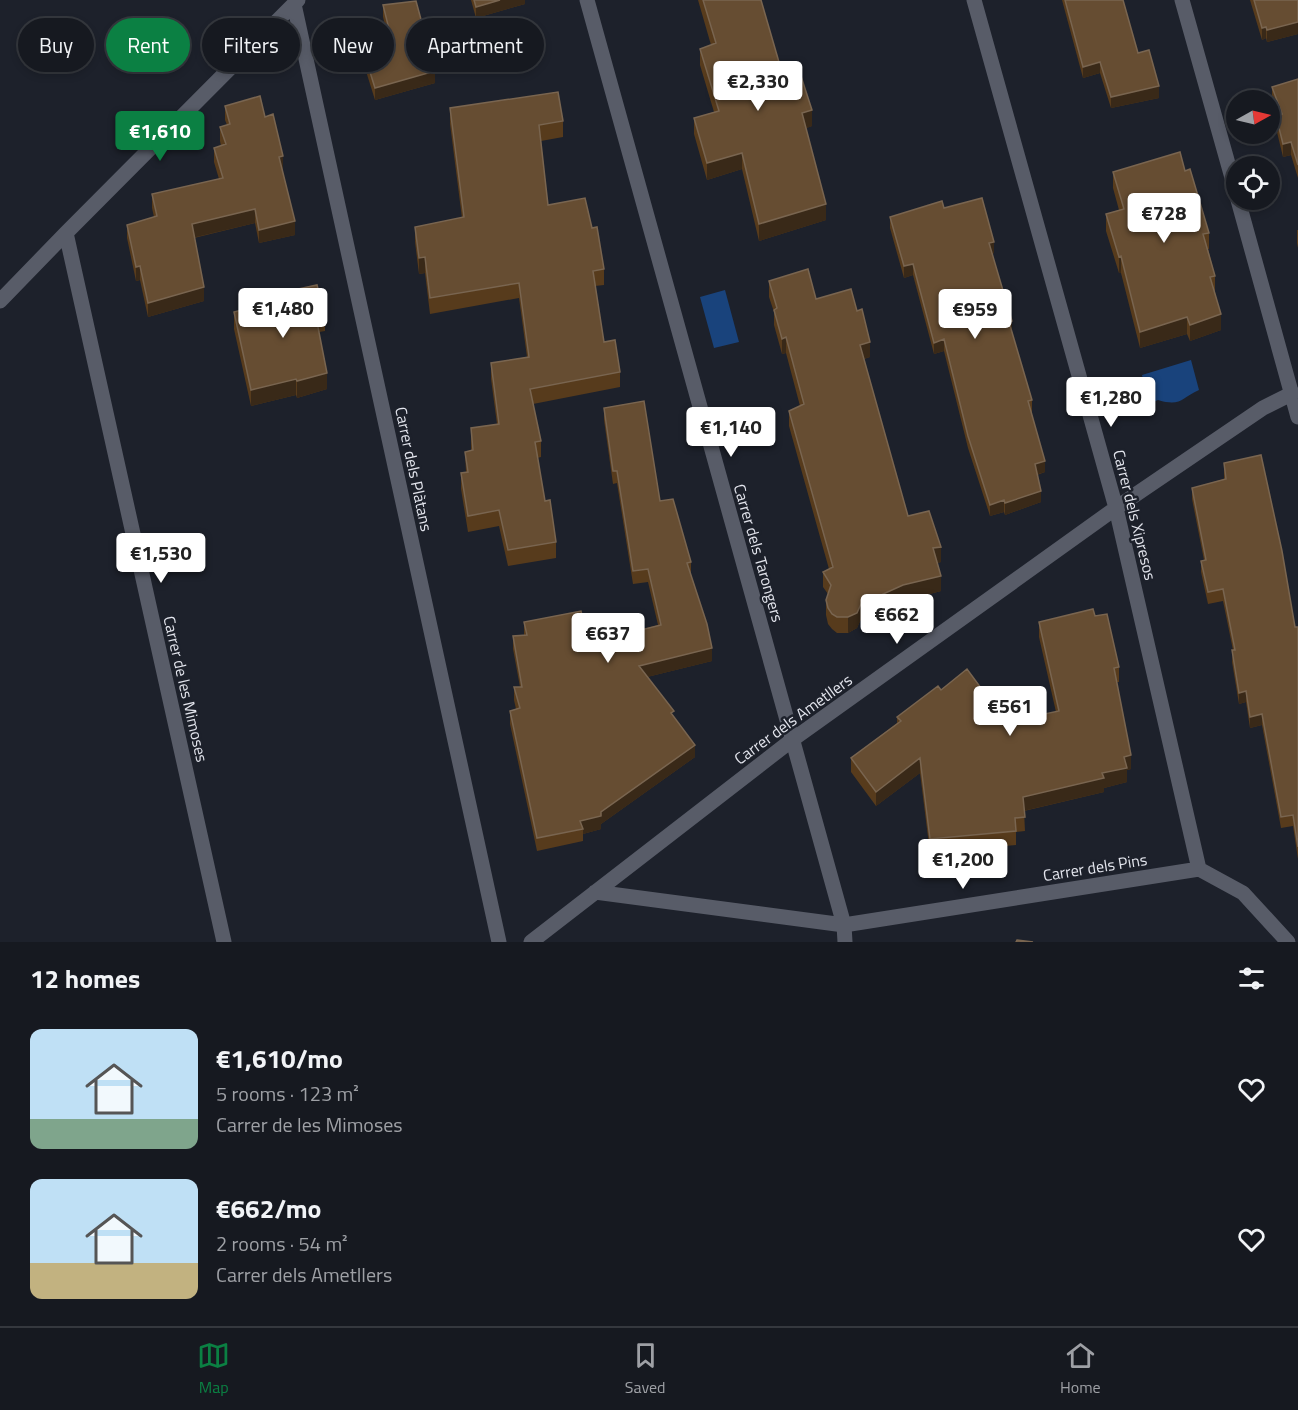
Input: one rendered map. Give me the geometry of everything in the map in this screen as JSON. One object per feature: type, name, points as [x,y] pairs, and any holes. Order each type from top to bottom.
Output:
[{"type":"street","name":"Carrer dels Tarongers","points":[[586,0],[844,925],[845,942]]},
{"type":"street","name":"Carrer dels Xipresos","points":[[974,0],[1116,508],[1199,869]]},
{"type":"street","points":[[1182,0],[1226,156]]},
{"type":"street","points":[[0,302],[296,2]]},
{"type":"street","name":"Carrer dels Plàtans","points":[[296,2],[499,942]]},
{"type":"street","points":[[1241,210],[1298,417]]},
{"type":"street","name":"Carrer de les Mimoses","points":[[66,233],[224,942]]},
{"type":"street","name":"Carrer dels Ametllers","points":[[531,942],[792,740],[1116,508],[1263,408],[1293,393]]},
{"type":"street","points":[[1199,869],[1243,893],[1288,942]]},
{"type":"street","name":"Carrer dels Pins","points":[[595,892],[844,925],[1199,869]]},
{"type":"water","points":[[725,290],[739,342],[714,348],[700,297]]},
{"type":"water","points":[[1191,360],[1199,390],[1180,401],[1172,403],[1158,400],[1149,404],[1142,375]]},
{"type":"building","points":[[474,0],[500,0],[476,7]]},
{"type":"building","points":[[703,0],[761,0],[781,69],[797,64],[812,110],[802,113],[826,204],[759,224],[742,153],[707,163],[694,118],[719,111],[700,49],[716,43]]},
{"type":"building","points":[[1065,0],[1123,0],[1138,53],[1149,50],[1159,86],[1111,97],[1100,62],[1083,67]]},
{"type":"building","points":[[1254,0],[1298,0],[1298,22],[1267,30],[1266,27],[1262,28]]},
{"type":"building","points":[[416,1],[421,18],[406,18],[406,72],[431,72],[375,88],[370,72],[394,72],[394,18],[386,18],[383,5]]},
{"type":"building","points":[[1298,79],[1298,165],[1291,142],[1283,144],[1280,132],[1280,115],[1282,114],[1280,90],[1273,90],[1272,87]]},
{"type":"building","points":[[558,92],[563,121],[539,125],[548,205],[585,198],[592,228],[597,227],[604,269],[593,271],[604,342],[615,340],[620,372],[530,389],[541,441],[535,442],[545,501],[550,500],[556,542],[508,550],[499,510],[468,516],[461,473],[468,472],[465,452],[473,450],[471,428],[499,424],[491,363],[529,357],[519,283],[430,298],[425,257],[419,258],[415,227],[464,217],[450,108]]},
{"type":"building","points":[[260,96],[265,117],[273,114],[283,156],[279,157],[295,221],[259,230],[255,209],[192,224],[204,287],[148,303],[140,266],[136,267],[127,225],[157,216],[152,194],[223,178],[214,148],[226,144],[220,127],[230,124],[225,106]]},
{"type":"building","points":[[1180,152],[1185,171],[1190,169],[1209,233],[1203,234],[1215,276],[1210,277],[1221,314],[1190,325],[1187,317],[1140,332],[1121,256],[1119,257],[1106,214],[1124,209],[1113,172]]},
{"type":"building","points":[[982,198],[994,242],[989,243],[1012,321],[1009,322],[1032,400],[1028,401],[1045,461],[1035,464],[1041,491],[1005,503],[1004,500],[990,505],[968,436],[944,339],[934,343],[913,264],[904,266],[890,217],[942,201],[944,208]]},
{"type":"building","points":[[808,269],[816,299],[851,289],[857,311],[862,309],[870,342],[860,345],[908,516],[929,511],[941,547],[933,548],[941,576],[903,585],[861,604],[857,613],[848,617],[837,617],[832,614],[826,600],[831,585],[823,572],[833,567],[789,411],[804,404],[786,337],[782,339],[774,310],[777,308],[769,281]]},
{"type":"building","points":[[317,285],[325,315],[316,317],[327,373],[251,390],[234,312],[285,298],[284,292]]},
{"type":"building","points":[[644,401],[660,501],[673,499],[691,562],[687,563],[707,624],[712,648],[639,666],[674,711],[671,713],[695,745],[601,812],[601,816],[580,821],[583,829],[537,838],[510,711],[520,708],[514,687],[522,687],[513,636],[527,635],[524,622],[581,611],[589,643],[661,625],[648,569],[633,571],[617,471],[613,471],[604,408]]},
{"type":"building","points":[[1261,455],[1282,551],[1295,627],[1298,627],[1298,847],[1293,815],[1281,817],[1262,714],[1250,717],[1246,691],[1239,693],[1232,650],[1235,650],[1223,589],[1208,592],[1201,561],[1206,560],[1192,488],[1226,479],[1224,463]]},
{"type":"building","points":[[1093,609],[1095,616],[1107,614],[1119,667],[1114,668],[1131,755],[1124,757],[1127,768],[1102,773],[1104,778],[1023,797],[1025,817],[1015,818],[1016,831],[930,839],[920,758],[876,792],[851,758],[901,721],[897,717],[938,686],[941,690],[967,669],[1006,722],[1059,711],[1039,622]]}]
